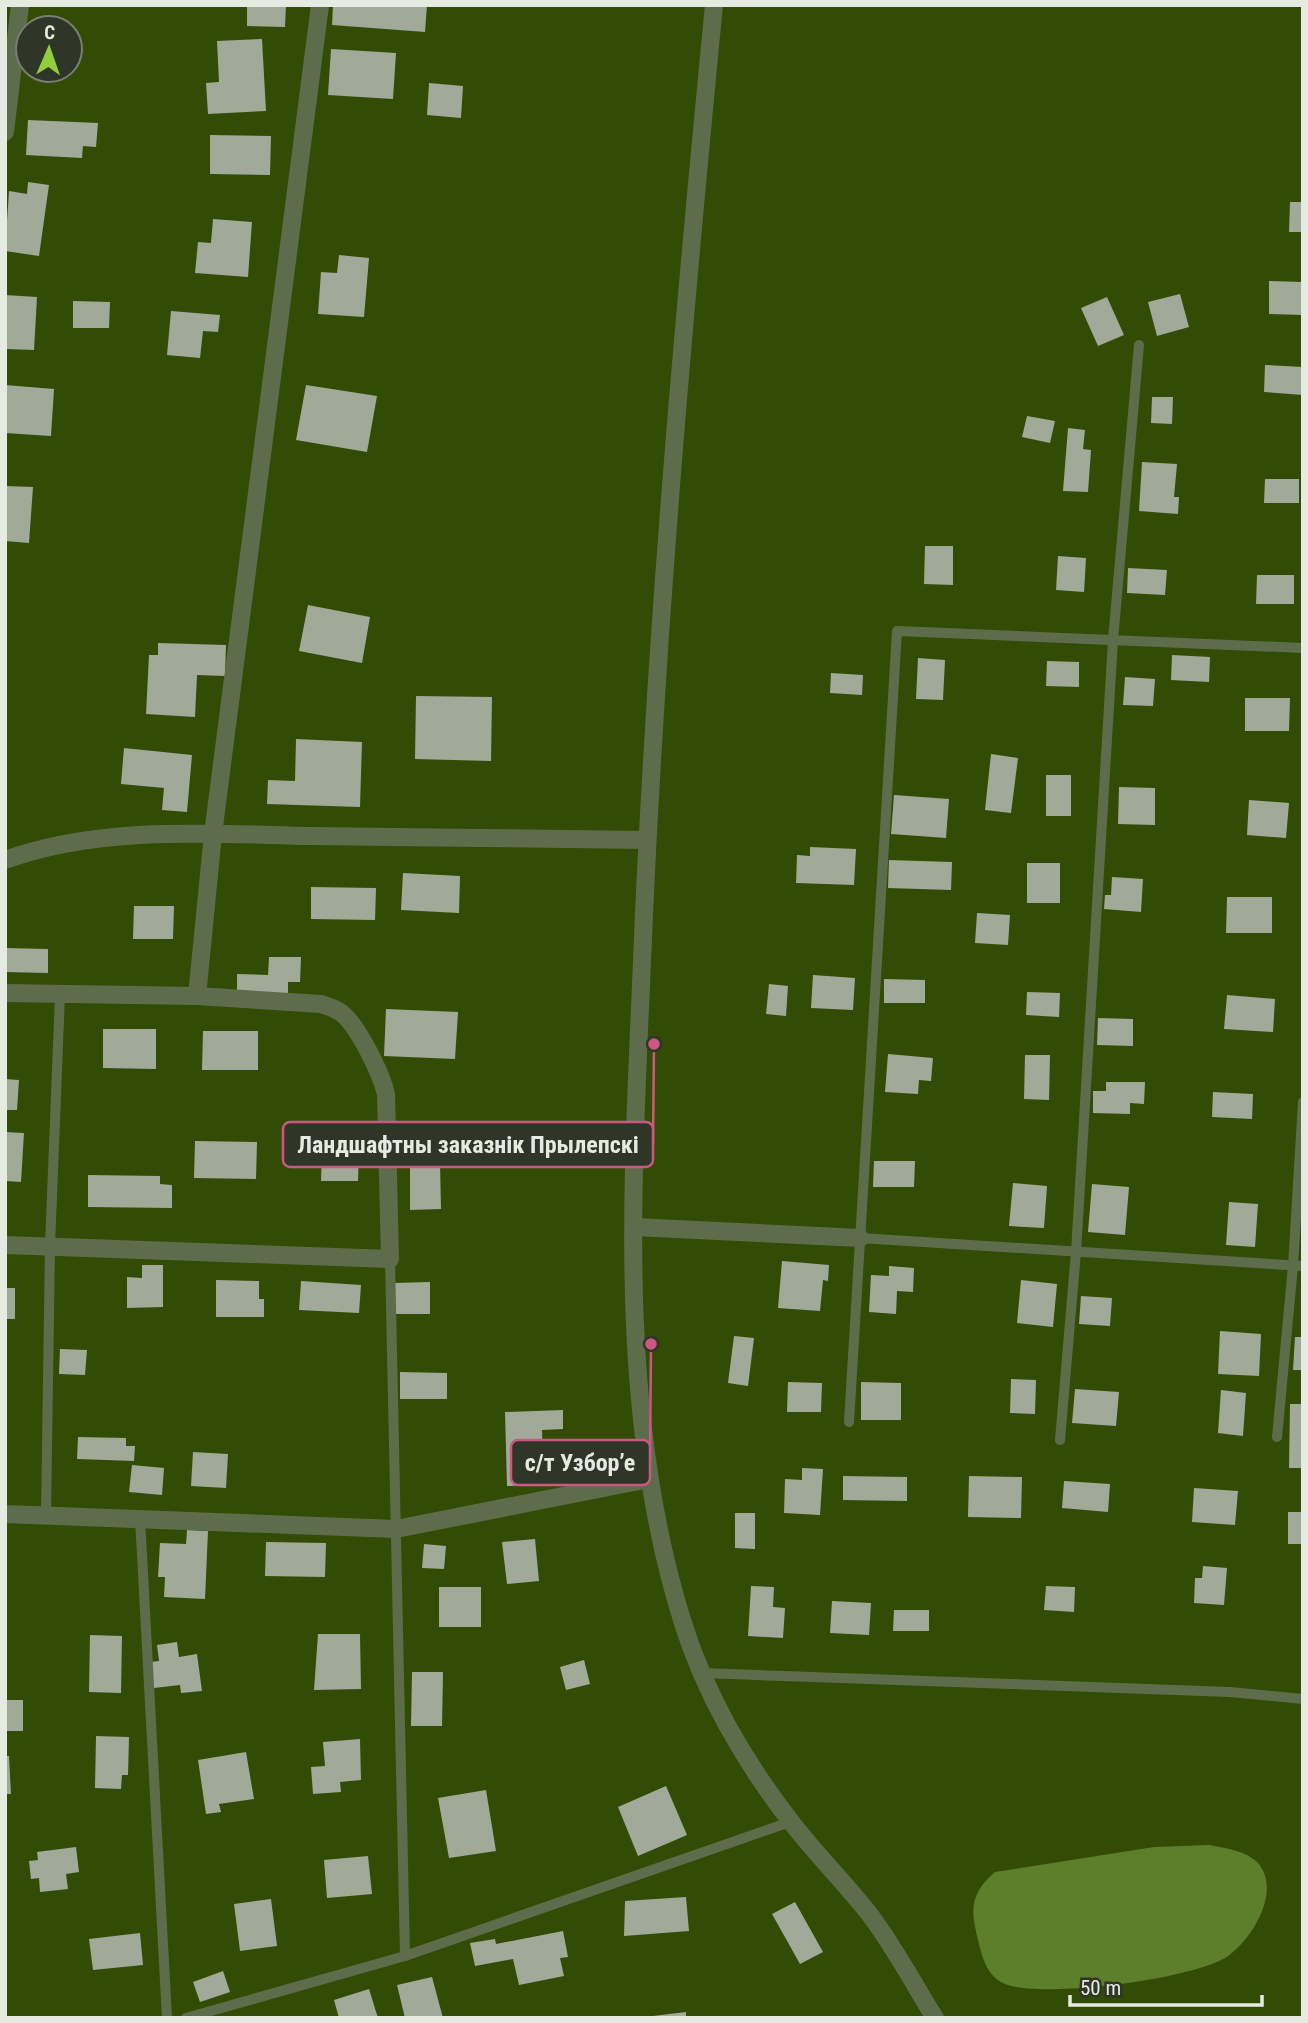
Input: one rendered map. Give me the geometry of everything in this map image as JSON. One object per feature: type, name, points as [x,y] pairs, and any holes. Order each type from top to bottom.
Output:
[{"type":"street","points":[[5,132],[20,5]]},
{"type":"street","points":[[197,996],[213,834],[320,5]]},
{"type":"street","points":[[715,5],[683,325],[663,573],[647,840],[635,1227],[637,1375],[641,1434],[682,1621],[702,1673],[745,1755],[790,1822],[870,1915],[934,2018]]},
{"type":"street","points":[[5,860],[45,846],[90,839],[213,834],[647,840]]},
{"type":"street","points":[[5,993],[197,996],[321,1004],[335,1009],[346,1018],[383,1081],[386,1094],[390,1259],[5,1245]]},
{"type":"street","points":[[635,1227],[860,1238]]},
{"type":"street","points":[[5,1514],[397,1529],[649,1479]]},
{"type":"lane","points":[[1060,1440],[1076,1252],[1113,640],[1139,345]]},
{"type":"lane","points":[[849,1422],[897,631],[1303,648]]},
{"type":"lane","points":[[46,1515],[50,1246],[60,995]]},
{"type":"lane","points":[[1277,1437],[1298,1266],[1303,1101]]},
{"type":"lane","points":[[860,1238],[1298,1266]]},
{"type":"lane","points":[[390,1259],[405,1956]]},
{"type":"lane","points":[[140,1518],[167,2018]]},
{"type":"lane","points":[[702,1673],[1230,1692],[1303,1699]]},
{"type":"lane","points":[[186,2018],[405,1956],[790,1822]]},
{"type":"shaded area","points":[[5,5],[1303,5],[1303,2018],[5,2018]]},
{"type":"shaded area","points":[[1209,1845],[1248,1856],[1258,1863],[1265,1874],[1267,1887],[1261,1914],[1246,1938],[1228,1956],[1211,1964],[1154,1979],[1086,1988],[1027,1988],[1008,1985],[988,1969],[976,1933],[973,1913],[980,1888],[995,1872],[1154,1847]]},
{"type":"building","points":[[247,5],[286,5],[285,27],[247,26]]},
{"type":"building","points":[[333,5],[427,5],[425,32],[332,25]]},
{"type":"building","points":[[262,39],[266,111],[208,114],[206,83],[219,82],[217,41]]},
{"type":"building","points":[[331,49],[396,53],[393,99],[328,95]]},
{"type":"building","points":[[429,83],[463,86],[461,118],[427,115]]},
{"type":"building","points":[[28,120],[98,123],[96,147],[83,146],[82,158],[26,155]]},
{"type":"building","points":[[210,135],[271,136],[270,175],[210,174]]},
{"type":"building","points":[[28,182],[49,185],[39,256],[5,251],[9,191],[27,194]]},
{"type":"building","points":[[1290,202],[1303,202],[1303,232],[1289,232]]},
{"type":"building","points":[[213,219],[252,222],[248,277],[195,273],[198,242],[211,243]]},
{"type":"building","points":[[339,255],[369,258],[364,317],[318,314],[321,272],[337,273]]},
{"type":"building","points":[[1269,281],[1303,282],[1303,315],[1269,314]]},
{"type":"building","points":[[1180,294],[1189,327],[1157,336],[1148,302]]},
{"type":"building","points":[[5,295],[37,297],[34,350],[5,349]]},
{"type":"building","points":[[1107,297],[1124,335],[1098,346],[1081,308]]},
{"type":"building","points":[[73,301],[110,302],[109,328],[73,328]]},
{"type":"building","points":[[171,311],[220,315],[218,332],[203,331],[200,358],[167,355]]},
{"type":"building","points":[[1265,365],[1303,367],[1303,395],[1264,392]]},
{"type":"building","points":[[5,385],[54,389],[51,436],[5,433]]},
{"type":"building","points":[[306,385],[377,396],[367,452],[296,440]]},
{"type":"building","points":[[1152,397],[1173,397],[1172,424],[1151,423]]},
{"type":"building","points":[[1027,416],[1055,421],[1050,443],[1022,437]]},
{"type":"building","points":[[1068,428],[1085,430],[1083,449],[1091,450],[1088,492],[1063,491]]},
{"type":"building","points":[[1142,462],[1177,464],[1174,497],[1179,497],[1178,514],[1139,511]]},
{"type":"building","points":[[1265,479],[1299,479],[1299,503],[1264,503]]},
{"type":"building","points":[[5,486],[33,487],[29,543],[5,541]]},
{"type":"building","points":[[925,546],[953,546],[953,585],[924,584]]},
{"type":"building","points":[[1058,556],[1086,558],[1084,592],[1056,590]]},
{"type":"building","points":[[1128,568],[1167,570],[1165,595],[1127,593]]},
{"type":"building","points":[[1257,575],[1294,575],[1294,604],[1256,604]]},
{"type":"building","points":[[308,605],[370,617],[362,663],[299,651]]},
{"type":"building","points":[[158,643],[226,645],[225,676],[197,675],[195,717],[146,714],[149,655],[158,655]]},
{"type":"building","points":[[1172,655],[1210,657],[1209,682],[1171,680]]},
{"type":"building","points":[[918,658],[945,660],[943,700],[916,699]]},
{"type":"building","points":[[1047,661],[1079,662],[1079,687],[1046,686]]},
{"type":"building","points":[[831,673],[863,675],[862,695],[830,693]]},
{"type":"building","points":[[1125,677],[1155,679],[1153,706],[1123,705]]},
{"type":"building","points":[[416,696],[492,697],[491,761],[415,759]]},
{"type":"building","points":[[1245,698],[1290,698],[1289,731],[1245,731]]},
{"type":"building","points":[[296,739],[362,742],[360,807],[267,804],[268,780],[295,781]]},
{"type":"building","points":[[124,748],[192,755],[187,812],[162,810],[164,788],[121,784]]},
{"type":"building","points":[[991,754],[1018,758],[1011,813],[985,810]]},
{"type":"building","points":[[1046,775],[1071,775],[1071,816],[1046,816]]},
{"type":"building","points":[[1119,787],[1155,788],[1155,825],[1118,824]]},
{"type":"building","points":[[894,795],[949,799],[946,838],[891,834]]},
{"type":"building","points":[[1249,800],[1289,803],[1286,838],[1247,835]]},
{"type":"building","points":[[810,847],[856,849],[854,885],[796,883],[797,855],[810,856]]},
{"type":"building","points":[[889,860],[952,862],[951,890],[888,888]]},
{"type":"building","points":[[1027,863],[1060,863],[1060,903],[1027,903]]},
{"type":"building","points":[[403,873],[460,876],[459,913],[401,910]]},
{"type":"building","points":[[1112,877],[1143,879],[1141,912],[1104,909],[1105,895],[1111,895]]},
{"type":"building","points":[[311,887],[376,888],[375,920],[311,919]]},
{"type":"building","points":[[1227,897],[1272,897],[1272,933],[1226,933]]},
{"type":"building","points":[[134,906],[174,906],[173,939],[133,939]]},
{"type":"building","points":[[977,913],[1010,915],[1008,945],[975,943]]},
{"type":"building","points":[[5,948],[48,949],[48,973],[5,972]]},
{"type":"building","points":[[269,957],[301,957],[300,982],[288,982],[288,995],[237,995],[237,974],[268,975]]},
{"type":"building","points":[[813,975],[855,978],[853,1010],[811,1008]]},
{"type":"building","points":[[884,979],[925,980],[925,1003],[884,1003]]},
{"type":"building","points":[[769,984],[788,986],[786,1016],[766,1014]]},
{"type":"building","points":[[1027,992],[1060,993],[1059,1017],[1026,1015]]},
{"type":"building","points":[[1227,995],[1275,999],[1273,1032],[1224,1029]]},
{"type":"building","points":[[386,1009],[458,1012],[455,1059],[384,1056]]},
{"type":"building","points":[[1098,1018],[1133,1019],[1133,1046],[1097,1045]]},
{"type":"building","points":[[103,1029],[156,1029],[156,1069],[103,1068]]},
{"type":"building","points":[[203,1031],[258,1031],[258,1070],[202,1070]]},
{"type":"building","points":[[888,1054],[933,1058],[931,1081],[919,1080],[918,1094],[885,1092]]},
{"type":"building","points":[[1025,1055],[1050,1055],[1049,1100],[1024,1099]]},
{"type":"building","points":[[5,1079],[19,1080],[17,1110],[5,1110]]},
{"type":"building","points":[[1106,1082],[1145,1082],[1144,1104],[1130,1103],[1130,1114],[1093,1113],[1093,1091],[1106,1091]]},
{"type":"building","points":[[1213,1092],[1253,1094],[1252,1119],[1212,1117]]},
{"type":"building","points":[[5,1132],[24,1133],[21,1182],[5,1181]]},
{"type":"building","points":[[195,1141],[257,1142],[256,1179],[194,1178]]},
{"type":"building","points":[[322,1151],[359,1151],[358,1181],[321,1181]]},
{"type":"building","points":[[874,1161],[915,1161],[914,1187],[873,1187]]},
{"type":"building","points":[[440,1163],[441,1209],[410,1210],[410,1164]]},
{"type":"building","points":[[88,1175],[160,1176],[160,1184],[172,1185],[172,1208],[88,1207]]},
{"type":"building","points":[[1013,1183],[1047,1186],[1044,1228],[1009,1226]]},
{"type":"building","points":[[1092,1184],[1129,1187],[1125,1235],[1088,1232]]},
{"type":"building","points":[[1229,1202],[1258,1204],[1255,1247],[1226,1245]]},
{"type":"building","points":[[782,1261],[829,1265],[828,1281],[823,1280],[820,1311],[778,1308]]},
{"type":"building","points":[[142,1265],[163,1265],[163,1307],[127,1308],[127,1277],[142,1278]]},
{"type":"building","points":[[889,1266],[914,1268],[913,1292],[897,1291],[896,1314],[869,1312],[871,1275],[889,1276]]},
{"type":"building","points":[[216,1280],[259,1281],[259,1299],[264,1299],[264,1317],[216,1317]]},
{"type":"building","points":[[1021,1280],[1057,1284],[1053,1327],[1017,1323]]},
{"type":"building","points":[[301,1281],[361,1285],[359,1313],[299,1310]]},
{"type":"building","points":[[430,1282],[430,1314],[393,1314],[393,1283]]},
{"type":"building","points":[[5,1288],[15,1288],[15,1319],[5,1319]]},
{"type":"building","points":[[1081,1296],[1112,1298],[1110,1326],[1079,1324]]},
{"type":"building","points":[[1220,1331],[1261,1334],[1259,1376],[1218,1374]]},
{"type":"building","points":[[734,1336],[754,1338],[748,1386],[728,1383]]},
{"type":"building","points":[[1295,1337],[1303,1337],[1303,1370],[1293,1370]]},
{"type":"building","points":[[60,1349],[87,1350],[85,1375],[59,1374]]},
{"type":"building","points":[[400,1372],[447,1373],[447,1399],[400,1399]]},
{"type":"building","points":[[1011,1379],[1036,1380],[1035,1414],[1010,1413]]},
{"type":"building","points":[[788,1382],[822,1383],[821,1412],[787,1412]]},
{"type":"building","points":[[861,1382],[901,1383],[901,1420],[861,1420]]},
{"type":"building","points":[[1075,1389],[1119,1392],[1116,1426],[1072,1423]]},
{"type":"building","points":[[1221,1390],[1246,1393],[1243,1436],[1218,1433]]},
{"type":"building","points":[[1290,1404],[1303,1404],[1303,1468],[1289,1468]]},
{"type":"building","points":[[563,1410],[563,1429],[542,1430],[543,1462],[537,1462],[538,1485],[507,1486],[505,1412]]},
{"type":"building","points":[[78,1437],[126,1438],[126,1446],[135,1446],[134,1461],[77,1459]]},
{"type":"building","points":[[193,1452],[228,1454],[226,1488],[191,1486]]},
{"type":"building","points":[[132,1465],[164,1468],[162,1495],[129,1492]]},
{"type":"building","points":[[802,1468],[823,1469],[820,1515],[784,1513],[785,1479],[802,1480]]},
{"type":"building","points":[[843,1476],[907,1477],[907,1501],[843,1500]]},
{"type":"building","points":[[969,1476],[1022,1477],[1021,1518],[968,1517]]},
{"type":"building","points":[[1064,1481],[1110,1484],[1108,1512],[1062,1508]]},
{"type":"building","points":[[1194,1488],[1238,1491],[1235,1525],[1192,1522]]},
{"type":"building","points":[[1288,1512],[1303,1512],[1303,1544],[1288,1544]]},
{"type":"building","points":[[735,1513],[755,1513],[755,1549],[735,1548]]},
{"type":"building","points":[[187,1530],[208,1531],[205,1599],[164,1597],[165,1577],[158,1577],[160,1543],[186,1544]]},
{"type":"building","points":[[535,1539],[539,1581],[507,1584],[502,1542]]},
{"type":"building","points":[[266,1542],[326,1543],[325,1577],[265,1576]]},
{"type":"building","points":[[424,1544],[446,1546],[444,1569],[422,1568]]},
{"type":"building","points":[[1203,1566],[1227,1568],[1224,1605],[1194,1603],[1195,1578],[1202,1578]]},
{"type":"building","points":[[751,1586],[774,1587],[773,1607],[785,1608],[783,1638],[748,1636]]},
{"type":"building","points":[[1046,1586],[1075,1587],[1074,1612],[1044,1610]]},
{"type":"building","points":[[439,1587],[481,1587],[481,1627],[439,1627]]},
{"type":"building","points":[[832,1601],[871,1603],[869,1635],[830,1633]]},
{"type":"building","points":[[894,1610],[929,1610],[929,1631],[893,1631]]},
{"type":"building","points":[[318,1634],[360,1634],[361,1689],[314,1690]]},
{"type":"building","points":[[90,1635],[122,1636],[121,1693],[89,1692]]},
{"type":"building","points":[[177,1642],[179,1657],[197,1654],[202,1691],[181,1693],[180,1685],[154,1688],[150,1662],[159,1661],[157,1645]]},
{"type":"building","points":[[584,1660],[590,1684],[566,1690],[560,1667]]},
{"type":"building","points":[[412,1672],[443,1672],[442,1726],[411,1726]]},
{"type":"building","points":[[5,1700],[23,1700],[23,1731],[5,1731]]},
{"type":"building","points":[[96,1736],[129,1737],[128,1775],[122,1775],[121,1789],[95,1788]]},
{"type":"building","points":[[360,1739],[361,1780],[340,1782],[341,1792],[313,1794],[311,1767],[325,1766],[323,1742]]},
{"type":"building","points":[[246,1752],[254,1799],[219,1804],[221,1812],[206,1814],[198,1760]]},
{"type":"building","points":[[5,1756],[9,1756],[11,1794],[5,1794]]},
{"type":"building","points":[[666,1786],[687,1835],[638,1856],[618,1807]]},
{"type":"building","points":[[486,1790],[496,1851],[449,1858],[438,1798]]},
{"type":"building","points":[[76,1847],[79,1872],[66,1874],[68,1889],[40,1892],[39,1878],[31,1879],[29,1861],[38,1860],[37,1852]]},
{"type":"building","points":[[368,1856],[372,1894],[327,1898],[324,1860]]},
{"type":"building","points":[[686,1897],[689,1931],[624,1936],[625,1901]]},
{"type":"building","points":[[271,1899],[277,1946],[240,1951],[234,1904]]},
{"type":"building","points":[[795,1902],[823,1952],[800,1964],[772,1914]]},
{"type":"building","points":[[563,1931],[568,1957],[560,1958],[564,1976],[519,1985],[513,1959],[475,1966],[470,1943],[495,1939],[496,1944]]},
{"type":"building","points":[[140,1933],[143,1965],[93,1970],[89,1939]]},
{"type":"building","points":[[223,1971],[230,1992],[200,2002],[193,1982]]},
{"type":"building","points":[[432,1977],[443,2018],[405,2018],[397,1985]]},
{"type":"building","points":[[369,1989],[378,2018],[339,2018],[334,2000]]},
{"type":"building","points":[[686,2012],[686,2018],[653,2018],[653,2016]]},
{"type":"place","name":"Ландшафтны заказнік Прылепскі","points":[[654,1044]]},
{"type":"place","name":"с/т Узборʼе","points":[[651,1344]]}]
